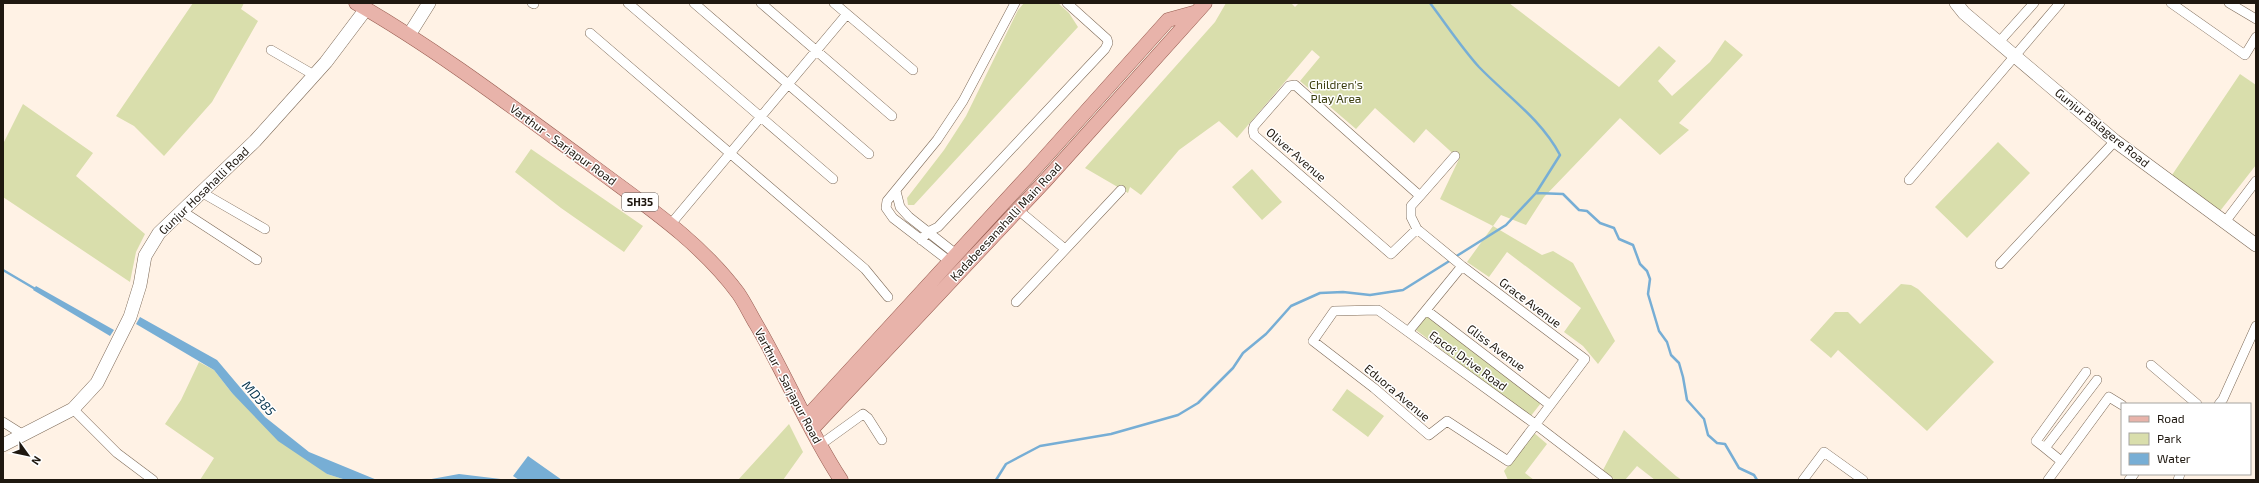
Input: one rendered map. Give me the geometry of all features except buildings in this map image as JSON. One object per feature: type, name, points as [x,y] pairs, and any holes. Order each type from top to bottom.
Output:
[{"type":"main road","name":"Varthur - Sarjapur Road","points":[[361,6],[409,35],[539,127],[670,225],[702,251],[738,294],[764,337],[820,445],[841,480]]},
{"type":"main road","name":"Kadabeesanahalli Main Road","points":[[809,423],[1018,209],[1201,7]]},
{"type":"main road","name":"Kadabeesanahalli Main Road","points":[[809,423],[952,257],[1168,20],[1201,7]]},
{"type":"street","points":[[409,35],[429,3]]},
{"type":"street","points":[[628,3],[762,116],[833,179]]},
{"type":"street","points":[[694,3],[869,154]]},
{"type":"street","points":[[761,3],[892,116]]},
{"type":"street","points":[[834,3],[913,70]]},
{"type":"street","points":[[952,257],[921,240],[893,218],[886,208],[887,201],[937,140],[963,101],[1015,3]]},
{"type":"street","points":[[921,240],[928,232],[938,227],[1106,49],[1108,43],[1107,39],[1067,3]]},
{"type":"street","name":"Gunjur Balagere Road","points":[[1956,3],[2014,56],[2115,141],[2256,245]]},
{"type":"street","points":[[1999,42],[2034,3]]},
{"type":"street","points":[[1909,180],[2060,3]]},
{"type":"street","points":[[2171,3],[2245,55],[2253,49],[2256,37]]},
{"type":"street","points":[[2229,3],[2256,19]]},
{"type":"street","name":"Gunjur Hosahalli Road","points":[[3,445],[73,408],[97,383],[130,318],[140,285],[145,256],[159,232],[255,141],[314,75],[361,6]]},
{"type":"street","points":[[670,225],[847,14]]},
{"type":"street","points":[[590,32],[865,269],[888,297]]},
{"type":"street","points":[[271,50],[314,75]]},
{"type":"street","name":"Oliver Avenue","points":[[1417,228],[1390,254],[1254,135],[1254,126],[1289,86],[1295,85],[1420,196]]},
{"type":"street","points":[[2000,264],[2115,141]]},
{"type":"street","points":[[1417,228],[1411,217],[1411,206],[1455,156]]},
{"type":"street","points":[[2225,222],[2256,182]]},
{"type":"street","points":[[1016,302],[1121,190]]},
{"type":"street","points":[[896,191],[900,207],[928,232],[952,257]]},
{"type":"street","points":[[202,192],[265,229]]},
{"type":"street","points":[[1018,209],[1065,249]]},
{"type":"street","points":[[182,211],[257,260]]},
{"type":"street","name":"Grace Avenue","points":[[1417,228],[1462,266],[1585,359],[1550,404]]},
{"type":"street","points":[[1408,332],[1462,266]]},
{"type":"street","name":"Epcot Drive Road","points":[[1313,341],[1334,311],[1378,310],[1535,424],[1608,480]]},
{"type":"street","name":"Gliss Avenue","points":[[1426,310],[1550,404]]},
{"type":"street","points":[[2220,403],[2256,326]]},
{"type":"street","name":"Eduora Avenue","points":[[1313,341],[1374,388],[1429,435],[1447,421],[1508,461],[1535,424]]},
{"type":"street","points":[[2151,365],[2196,403]]},
{"type":"street","points":[[2061,461],[2036,441],[2086,372]]},
{"type":"street","points":[[2045,448],[2097,380]]},
{"type":"street","points":[[2048,480],[2109,397],[2121,404]]},
{"type":"street","points":[[1535,424],[1550,404]]},
{"type":"street","points":[[73,408],[117,453],[154,480]]},
{"type":"street","points":[[820,445],[863,414],[868,418],[882,440]]},
{"type":"street","points":[[3,422],[22,434]]},
{"type":"street","points":[[1803,480],[1824,452],[1863,480]]},
{"type":"green space","points":[[193,3],[244,3],[241,9],[258,21],[212,102],[164,156],[134,126],[116,116]]},
{"type":"green space","points":[[1024,3],[1058,3],[1069,13],[1078,27],[914,205],[908,205],[907,198],[944,150],[966,116],[1018,10]]},
{"type":"green space","name":"Children's Play Area","points":[[1226,3],[1291,3],[1295,7],[1299,3],[1509,3],[1619,87],[1659,46],[1676,61],[1658,81],[1672,96],[1710,62],[1725,40],[1743,55],[1679,123],[1689,130],[1660,155],[1620,118],[1544,197],[1526,225],[1501,215],[1493,226],[1440,199],[1459,159],[1426,129],[1414,143],[1375,108],[1356,129],[1300,81],[1320,57],[1312,50],[1237,138],[1219,121],[1179,150],[1141,195],[1130,187],[1128,193],[1085,168],[1215,22]]},
{"type":"green space","points":[[2240,74],[2256,85],[2256,165],[2220,211],[2172,175]]},
{"type":"green space","points":[[23,104],[93,153],[76,176],[145,234],[136,252],[130,282],[3,197],[3,144]]},
{"type":"green space","points":[[1998,142],[2030,173],[1967,238],[1935,207]]},
{"type":"green space","points":[[531,149],[643,226],[624,252],[561,208],[515,172]]},
{"type":"green space","points":[[1252,169],[1282,202],[1262,220],[1232,187]]},
{"type":"green space","points":[[1493,226],[1542,255],[1553,251],[1573,263],[1615,341],[1598,364],[1583,346],[1564,332],[1581,308],[1507,252],[1489,277],[1467,262]]},
{"type":"green space","points":[[1901,284],[1911,285],[1918,289],[1994,362],[1927,431],[1838,350],[1831,358],[1810,340],[1835,312],[1848,312],[1860,324]]},
{"type":"green space","points":[[1427,316],[1541,403],[1530,417],[1416,330]]},
{"type":"green space","points":[[199,362],[214,370],[232,393],[327,474],[346,480],[200,480],[214,458],[165,424],[181,400]]},
{"type":"green space","points":[[1347,389],[1384,416],[1368,437],[1332,410]]},
{"type":"green space","points":[[789,424],[803,452],[783,480],[738,480]]},
{"type":"green space","points":[[1624,430],[1682,480],[1655,480],[1637,466],[1625,480],[1615,480],[1603,470]]},
{"type":"green space","points":[[1533,432],[1547,444],[1525,473],[1534,480],[1508,480],[1504,471]]},
{"type":"water","points":[[36,286],[114,330],[110,336],[33,290]]},
{"type":"water","points":[[140,317],[217,360],[265,417],[309,452],[377,480],[346,480],[327,474],[278,441],[232,393],[214,370],[136,324]]},
{"type":"water","points":[[528,456],[562,480],[519,480],[513,476]]},
{"type":"water","points":[[459,474],[509,480],[426,480]]},
{"type":"waterway","points":[[1430,3],[1472,59],[1490,78],[1523,108],[1543,130],[1560,155],[1536,193]]},
{"type":"waterway","points":[[1455,257],[1506,225],[1536,193],[1563,194],[1579,210],[1587,211],[1600,223],[1614,228],[1619,239],[1633,245],[1640,264],[1647,271],[1650,279],[1648,294],[1659,331],[1667,342],[1671,355],[1679,363],[1687,400],[1704,419],[1708,435],[1717,443],[1725,444],[1739,468],[1754,475],[1757,480]]},
{"type":"waterway","points":[[996,480],[1006,464],[1040,446],[1111,434],[1178,415],[1198,403],[1233,368],[1243,353],[1266,334],[1291,306],[1320,293],[1343,292],[1370,295],[1403,290],[1451,260]]},
{"type":"waterway","name":"MD385","points":[[3,270],[37,290]]}]
